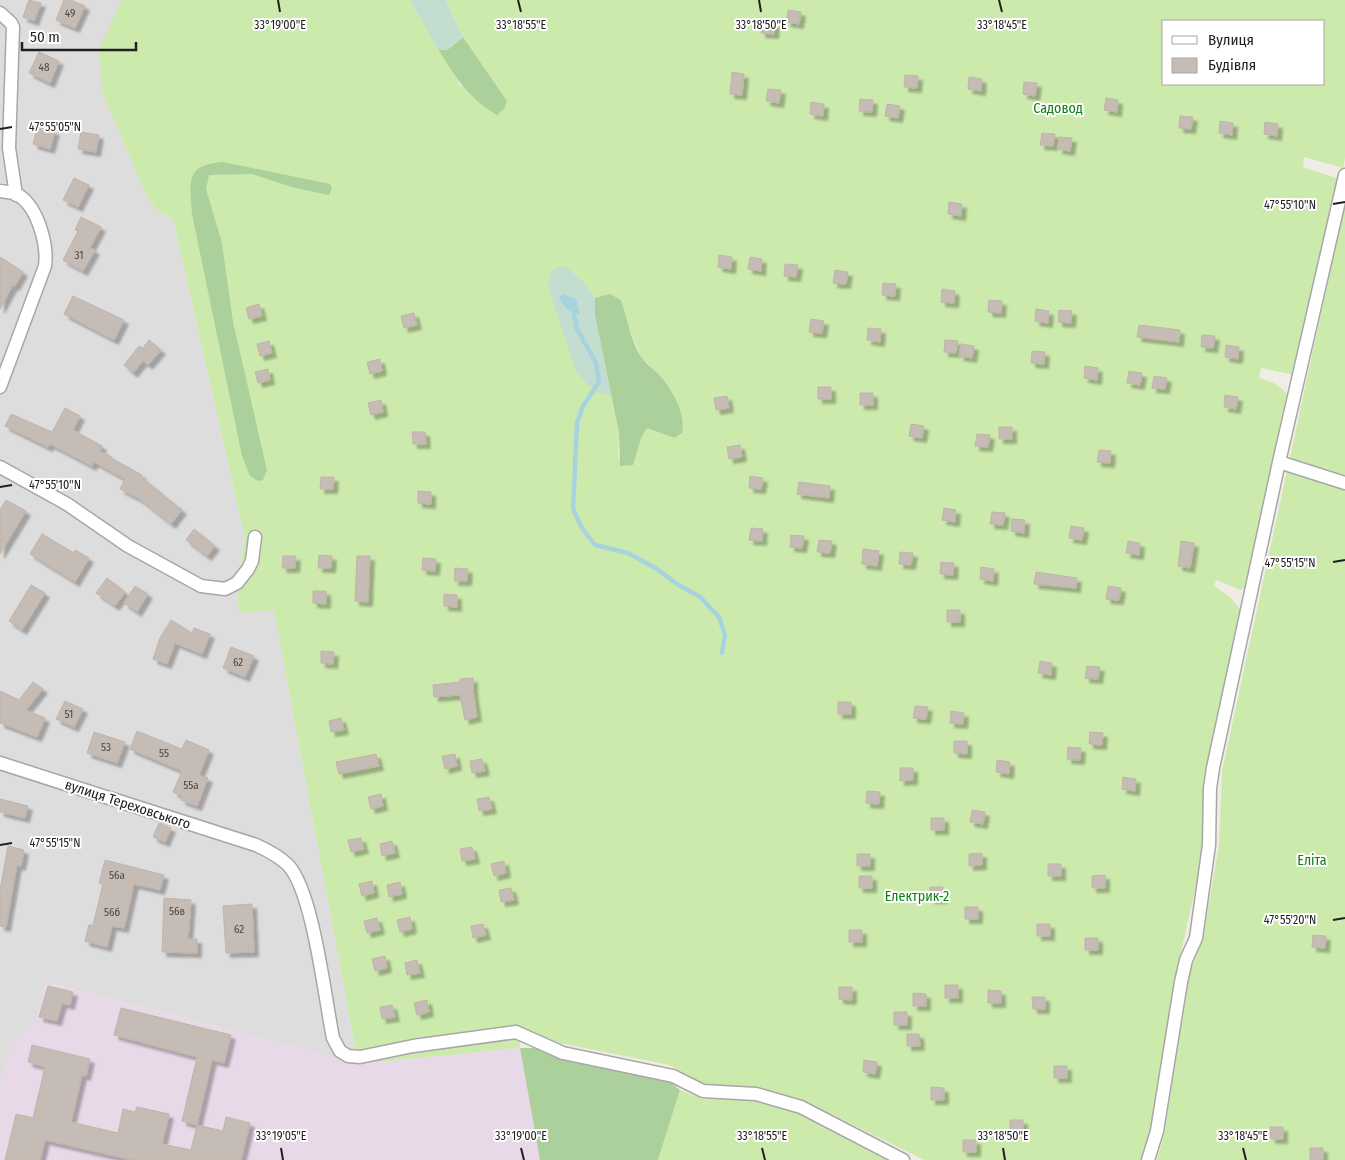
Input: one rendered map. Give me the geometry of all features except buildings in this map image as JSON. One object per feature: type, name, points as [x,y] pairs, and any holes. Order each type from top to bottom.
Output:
[{"type":"street","points":[[0,13],[12,23],[13,27],[9,148],[16,195]]},
{"type":"street","points":[[1148,1160],[1157,1131],[1181,982],[1186,960],[1196,938],[1209,845],[1210,788],[1213,768],[1279,462],[1345,175]]},
{"type":"street","points":[[0,191],[16,195],[29,208],[42,230],[47,253],[45,266],[0,387]]},
{"type":"street","points":[[1279,462],[1345,483]]},
{"type":"street","points":[[0,467],[68,504],[128,546],[201,586],[225,589],[237,583],[252,561],[255,537]]},
{"type":"street","name":"вулиця Тереховського","points":[[0,764],[256,845],[274,854],[288,865],[303,893],[311,920],[333,1038],[340,1052],[348,1056],[360,1057],[413,1046],[516,1032],[563,1052],[674,1076],[703,1091],[756,1094],[802,1107],[903,1160]]},
{"type":"shaded area","points":[[0,0],[122,0],[102,92],[146,195],[157,210],[173,219],[245,539],[237,585],[239,613],[274,609],[358,1064],[46,982],[36,1023],[11,1048],[0,1086]]},
{"type":"shaded area","points":[[45,982],[358,1064],[520,1048],[540,1160],[0,1160],[0,1086],[11,1048],[36,1023]]},
{"type":"green space","points":[[122,0],[410,0],[461,86],[507,101],[463,37],[446,0],[1345,0],[1345,158],[1343,168],[1304,157],[1303,167],[1339,179],[1294,375],[1261,368],[1259,378],[1274,383],[1288,394],[1248,586],[1240,590],[1216,580],[1214,586],[1229,596],[1241,610],[1205,845],[1175,979],[1152,1126],[1141,1160],[924,1160],[803,1100],[756,1088],[705,1084],[669,1065],[559,1043],[518,1026],[520,1048],[358,1064],[274,610],[239,613],[237,585],[245,539],[173,219],[157,210],[146,195],[102,92],[99,48]],"holes":[[[595,316],[630,331],[642,358],[662,378],[674,438],[647,428],[641,438],[618,459],[619,434]]]},
{"type":"green space","points":[[410,0],[446,0],[463,37],[447,50],[438,49]]},
{"type":"green space","points":[[463,37],[507,101],[504,109],[497,115],[470,94],[438,49],[447,50]]},
{"type":"green space","points":[[223,162],[330,184],[332,189],[329,195],[295,188],[252,174],[209,175],[206,189],[222,243],[233,322],[267,470],[263,480],[258,481],[250,476],[242,456],[192,214],[192,177],[201,167]]},
{"type":"green space","name":"Еліта","points":[[1345,203],[1345,1160],[1157,1160],[1165,1131],[1187,981],[1204,933],[1219,844],[1222,771]]},
{"type":"green space","points":[[556,267],[567,267],[586,285],[595,298],[595,316],[611,395],[595,392],[576,372],[548,286],[551,272]]},
{"type":"green space","points":[[610,294],[621,300],[638,352],[670,389],[678,403],[682,418],[682,433],[674,438],[647,428],[641,438],[633,465],[620,466],[619,433],[595,316],[595,298]]},
{"type":"green space","points":[[520,1048],[537,1048],[553,1056],[670,1082],[680,1090],[658,1160],[540,1160]]},
{"type":"green space","points":[[680,1090],[702,1099],[755,1100],[797,1111],[892,1160],[658,1160]]},
{"type":"water","points":[[562,294],[576,299],[580,314],[573,313],[565,307],[559,298]]},
{"type":"waterway","points":[[574,314],[577,329],[596,363],[599,382],[583,406],[577,423],[573,509],[582,528],[595,545],[628,553],[700,597],[719,617],[725,635],[722,653]]},
{"type":"park label","name":"Садовод","points":[[1058,108]]},
{"type":"park label","name":"Електрик-2","points":[[917,896]]}]
